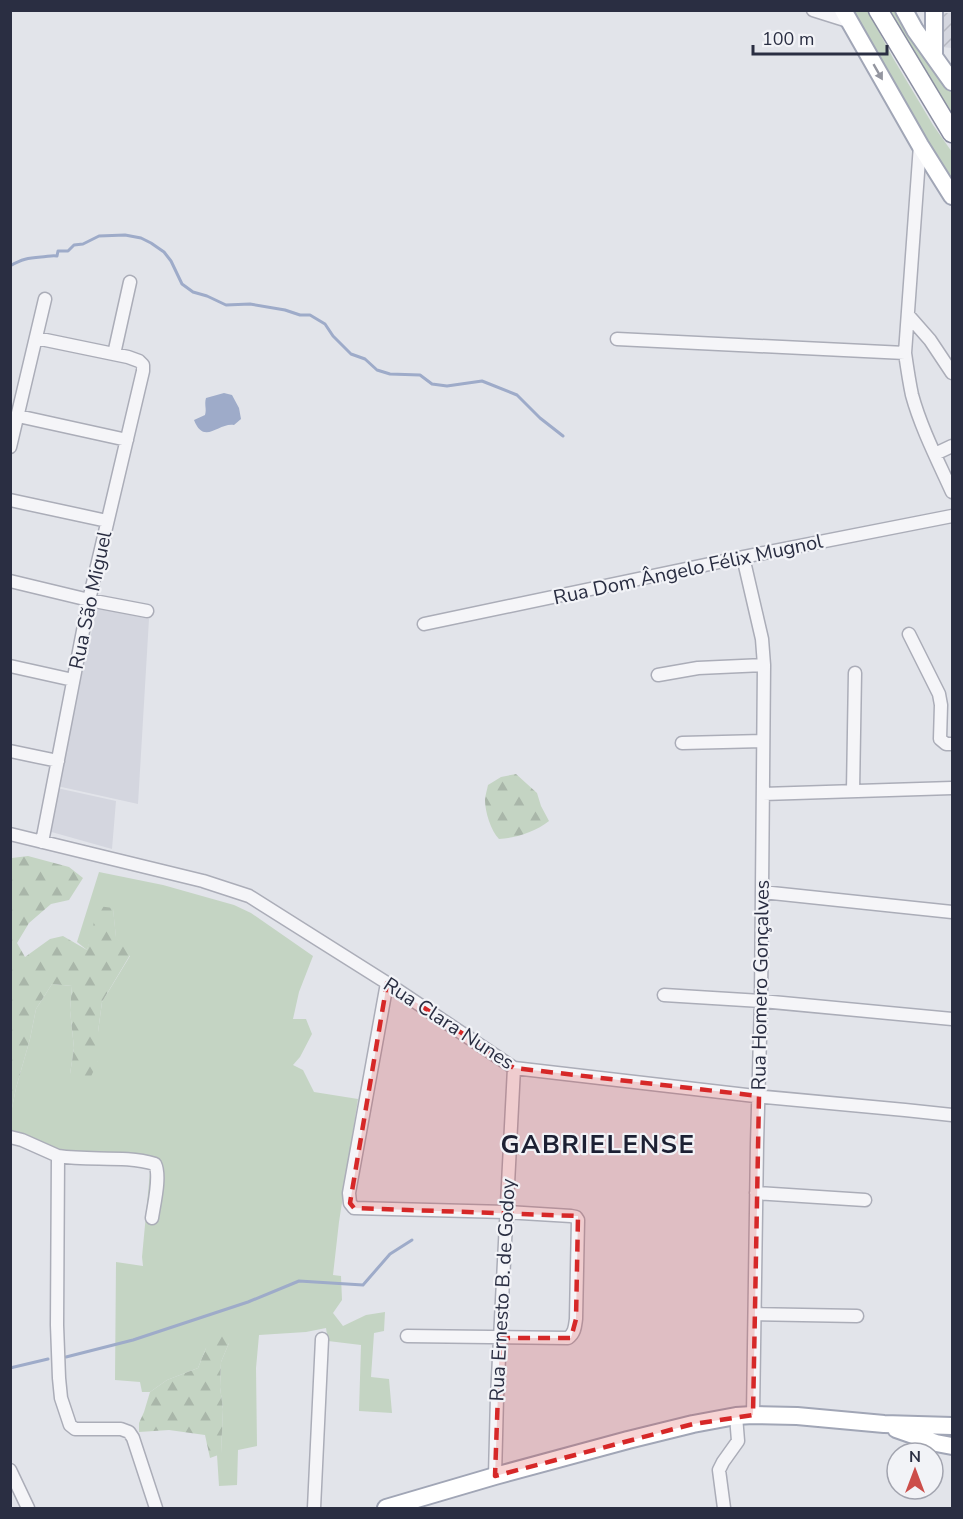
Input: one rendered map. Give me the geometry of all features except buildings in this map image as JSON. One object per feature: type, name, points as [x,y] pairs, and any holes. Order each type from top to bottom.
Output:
[{"type":"highway","points":[[878,10],[952,133]]},
{"type":"main road","points":[[904,10],[952,82]]},
{"type":"main road","points":[[934,10],[934,56]]},
{"type":"main road","points":[[846,16],[952,196]]},
{"type":"main road","points":[[386,1509],[495,1476],[672,1429],[744,1415],[797,1416],[884,1424],[952,1426]]},
{"type":"main road","points":[[884,1424],[928,1441],[952,1446]]},
{"type":"street","points":[[813,10],[846,16]]},
{"type":"street","points":[[920,145],[905,353],[913,397],[952,492]]},
{"type":"street","points":[[917,191],[924,181],[934,178],[941,179]]},
{"type":"street","points":[[36,338],[114,354],[130,282]]},
{"type":"street","points":[[11,447],[45,299]]},
{"type":"street","points":[[908,315],[930,340],[952,373]]},
{"type":"street","points":[[617,339],[905,353]]},
{"type":"street","name":"Rua São Miguel","points":[[42,842],[89,600],[143,365],[139,361],[114,354]]},
{"type":"street","points":[[18,416],[127,440]]},
{"type":"street","points":[[935,454],[952,446]]},
{"type":"street","points":[[10,500],[107,521]]},
{"type":"street","name":"Rua Dom Ângelo Félix Mugnol","points":[[424,624],[952,516]]},
{"type":"street","name":"Rua Homero Gonçalves","points":[[724,1509],[720,1470],[738,1441],[744,1415],[755,1314],[764,665],[762,639],[743,557]]},
{"type":"street","points":[[10,581],[147,611]]},
{"type":"street","points":[[909,634],[939,694],[940,736],[942,742],[949,744]]},
{"type":"street","points":[[657,675],[698,668],[764,665]]},
{"type":"street","points":[[10,666],[73,680]]},
{"type":"street","points":[[853,791],[855,673]]},
{"type":"street","points":[[682,743],[764,741]]},
{"type":"street","points":[[10,751],[58,761]]},
{"type":"street","points":[[763,794],[952,788]]},
{"type":"street","name":"Rua Clara Nunes","points":[[10,834],[203,881],[249,896],[387,983],[514,1068],[952,1115]]},
{"type":"street","points":[[762,892],[952,912]]},
{"type":"street","points":[[387,983],[349,1193],[350,1203],[354,1208],[506,1212],[571,1216],[578,1220],[576,1319],[572,1335],[568,1338],[407,1336]]},
{"type":"street","points":[[664,995],[760,1000],[952,1019]]},
{"type":"street","name":"Rua Ernesto B. de Godoy","points":[[495,1476],[514,1068]]},
{"type":"street","points":[[16,1139],[58,1156],[146,1161],[155,1164],[157,1182],[152,1218]]},
{"type":"street","points":[[58,1156],[57,1325],[61,1398],[70,1425],[75,1429],[121,1429],[129,1432],[156,1509]]},
{"type":"street","points":[[756,1193],[865,1200]]},
{"type":"street","points":[[755,1314],[857,1316]]},
{"type":"street","points":[[314,1509],[322,1339]]},
{"type":"street","points":[[10,1470],[28,1509]]},
{"type":"highlighted area","points":[[387,983],[514,1068],[759,1096],[753,1415],[693,1424],[495,1476],[500,1338],[571,1338],[576,1319],[578,1216],[354,1208],[350,1203]]},
{"type":"shaded area","points":[[942,13],[952,13],[952,48],[941,47]]},
{"type":"shaded area","points":[[97,608],[149,619],[138,804],[57,786]]},
{"type":"shaded area","points":[[57,788],[116,801],[112,849],[48,831]]},
{"type":"green space","points":[[849,11],[868,11],[893,58],[952,152],[952,187]]},
{"type":"green space","points":[[888,11],[899,11],[952,94],[952,117]]},
{"type":"green space","points":[[516,774],[537,793],[549,821],[525,834],[499,839],[491,826],[486,810],[485,798],[488,785],[501,777]]},
{"type":"green space","points":[[28,856],[69,867],[83,878],[69,900],[51,904],[29,923],[17,943],[25,957],[50,939],[63,936],[87,950],[98,906],[113,908],[116,937],[130,955],[102,1002],[98,1032],[98,1061],[89,1081],[70,1074],[74,1048],[70,1010],[72,986],[52,984],[36,1009],[11,1113],[11,859]]},
{"type":"green space","points":[[99,872],[163,885],[234,905],[251,913],[313,956],[299,992],[293,1019],[306,1019],[312,1034],[293,1065],[303,1070],[314,1092],[358,1099],[333,1275],[341,1276],[342,1300],[333,1313],[343,1326],[366,1315],[385,1312],[384,1331],[374,1333],[371,1377],[389,1379],[392,1413],[359,1411],[361,1345],[328,1341],[326,1328],[306,1332],[259,1335],[256,1368],[257,1446],[238,1450],[237,1485],[219,1486],[217,1455],[221,1453],[223,1409],[220,1387],[221,1362],[229,1343],[206,1348],[198,1368],[167,1380],[150,1392],[142,1392],[140,1382],[115,1380],[116,1262],[143,1266],[150,1172],[153,1161],[58,1155],[11,1137],[11,1113],[36,1009],[52,984],[72,986],[70,1010],[74,1048],[70,1074],[98,1061],[98,1032],[102,1002],[130,956],[116,938],[113,909],[93,931],[87,950],[77,942]]},
{"type":"green space","points":[[230,1331],[229,1343],[221,1362],[220,1387],[223,1409],[221,1454],[210,1458],[205,1435],[169,1430],[139,1432],[139,1423],[150,1392],[167,1380],[198,1368],[214,1333]]},
{"type":"water","points":[[224,393],[232,395],[239,408],[241,419],[234,425],[207,432],[202,431],[194,420],[205,415],[206,398]]},
{"type":"waterway","points":[[10,266],[29,258],[57,256],[58,251],[68,251],[74,245],[83,244],[99,236],[125,235],[141,238],[164,252],[182,284],[193,292],[226,305],[250,304],[300,315],[310,315],[325,324],[333,336],[351,354],[365,359],[377,370],[390,374],[420,375],[432,384],[447,386],[482,381],[517,395],[540,418],[563,436]]},
{"type":"waterway","points":[[66,1357],[133,1340],[248,1302],[299,1281],[363,1285],[390,1254],[412,1240]]},
{"type":"waterway","points":[[10,1368],[48,1359]]},
{"type":"district","name":"GABRIELENSE","points":[[598,1144]]}]
